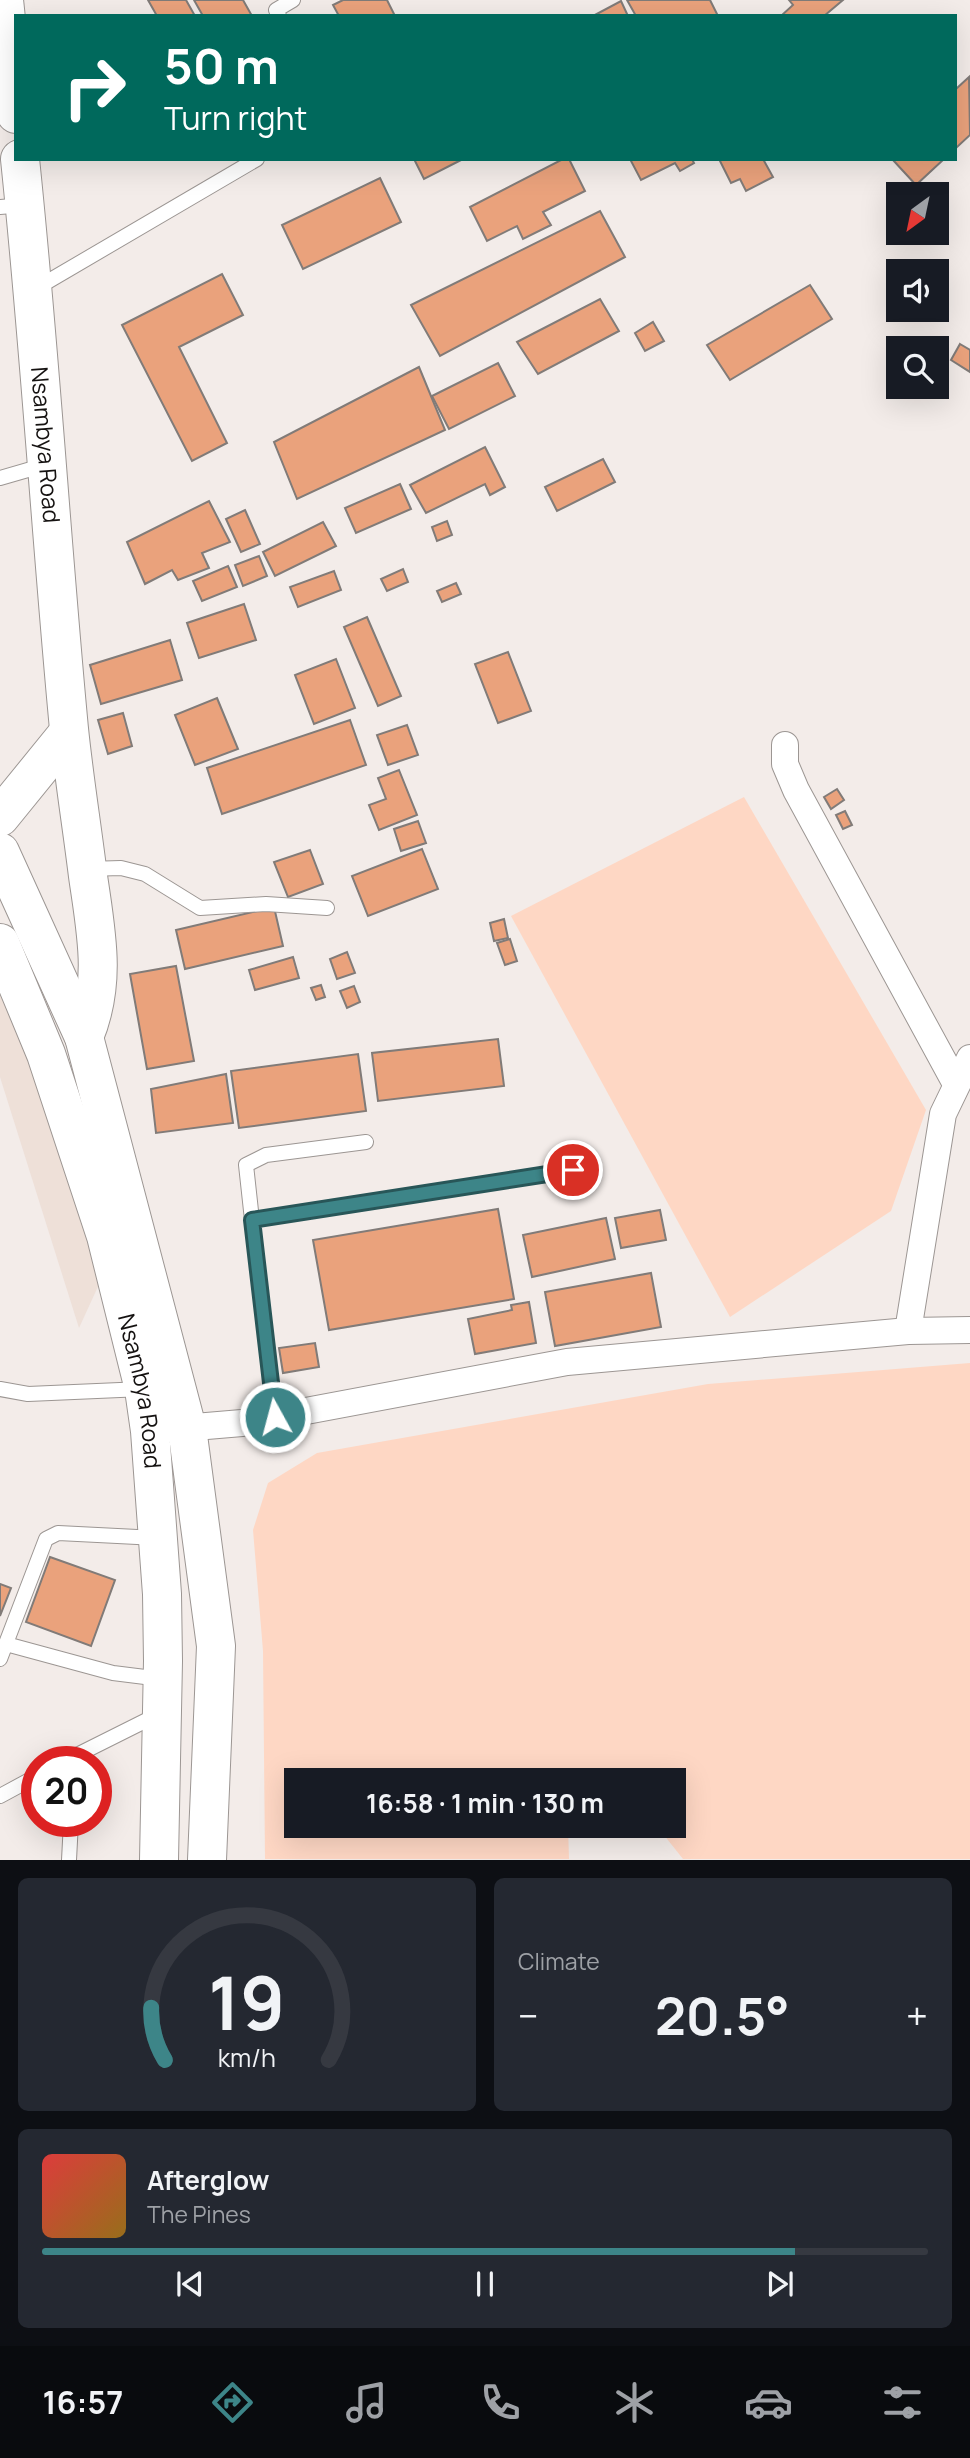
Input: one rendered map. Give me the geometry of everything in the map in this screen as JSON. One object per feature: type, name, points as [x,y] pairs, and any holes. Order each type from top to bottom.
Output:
[{"type":"main road","points":[[4,0],[14,95]]},
{"type":"main road","name":"Nsambya Road","points":[[20,161],[13,206],[34,289],[45,465],[69,732],[99,960],[93,1015],[84,1037]]},
{"type":"main road","points":[[0,817],[69,732]]},
{"type":"main road","points":[[0,852],[84,1037],[169,1429]]},
{"type":"main road","name":"Nsambya Road","points":[[0,943],[46,1054],[106,1236],[144,1389],[169,1429],[216,1646],[207,1860]]},
{"type":"main road","name":"Nsambya Road","points":[[159,1860],[162,1594],[158,1538],[169,1429]]},
{"type":"street","points":[[785,745],[785,764],[796,790],[956,1084]]},
{"type":"street","points":[[908,1331],[943,1114],[970,1058]]},
{"type":"street","points":[[169,1429],[242,1423],[567,1362],[908,1331],[970,1330]]},
{"type":"lane","points":[[278,14],[276,10],[293,0]]},
{"type":"lane","points":[[34,289],[254,161]]},
{"type":"lane","points":[[0,478],[45,465]]},
{"type":"lane","points":[[87,869],[121,868],[145,874],[200,908],[266,904],[327,908]]},
{"type":"lane","points":[[275,1417],[246,1165],[266,1155],[366,1142]]},
{"type":"lane","points":[[252,1220],[573,1170]]},
{"type":"lane","points":[[0,1389],[27,1394],[144,1389]]},
{"type":"lane","points":[[0,1659],[46,1539],[58,1533],[158,1538]]},
{"type":"lane","points":[[6,1644],[113,1673],[162,1696],[91,1746]]},
{"type":"lane","points":[[0,1796],[21,1785]]},
{"type":"lane","points":[[69,1860],[70,1837]]},
{"type":"shaded area","points":[[744,797],[926,1110],[891,1211],[730,1317],[511,916]]},
{"type":"shaded area","points":[[0,970],[101,1280],[79,1328],[0,1077]]},
{"type":"shaded area","points":[[970,1363],[970,1859],[683,1859],[666,1838],[686,1838],[686,1768],[284,1768],[284,1838],[568,1838],[569,1859],[265,1859],[263,1651],[253,1530],[268,1483],[317,1453],[708,1384]]},
{"type":"building","points":[[148,0],[186,0],[194,14],[156,14]]},
{"type":"building","points":[[194,0],[243,0],[251,14],[202,14]]},
{"type":"building","points":[[343,0],[387,0],[394,14],[338,14],[333,5]]},
{"type":"building","points":[[627,0],[710,0],[717,14],[635,14]]},
{"type":"building","points":[[789,0],[843,0],[826,14],[783,14],[793,5]]},
{"type":"building","points":[[621,1],[627,14],[597,14]]},
{"type":"building","points":[[969,77],[970,135],[957,147],[957,88]]},
{"type":"building","points":[[415,161],[459,161],[424,179]]},
{"type":"building","points":[[559,161],[570,161],[585,191],[543,212],[551,225],[523,239],[517,226],[487,241],[470,207]]},
{"type":"building","points":[[631,161],[694,163],[680,171],[675,163],[641,180]]},
{"type":"building","points":[[720,161],[764,161],[773,177],[746,191],[740,179],[731,183]]},
{"type":"building","points":[[894,161],[942,161],[919,182],[913,182]]},
{"type":"building","points":[[380,178],[401,222],[303,269],[282,225]]},
{"type":"building","points":[[600,211],[625,257],[440,356],[411,305]]},
{"type":"building","points":[[222,274],[243,315],[179,347],[227,443],[192,461],[122,325]]},
{"type":"building","points":[[810,285],[832,319],[730,380],[707,345]]},
{"type":"building","points":[[600,299],[619,331],[538,374],[517,342]]},
{"type":"building","points":[[653,322],[664,341],[645,351],[635,333]]},
{"type":"building","points":[[960,344],[970,350],[970,372],[951,360]]},
{"type":"building","points":[[498,363],[515,396],[449,429],[432,396]]},
{"type":"building","points":[[419,367],[445,430],[297,499],[274,442]]},
{"type":"building","points":[[485,447],[505,487],[490,495],[485,484],[426,513],[410,485]]},
{"type":"building","points":[[603,459],[615,482],[557,511],[545,487]]},
{"type":"building","points":[[400,484],[411,509],[356,533],[345,508]]},
{"type":"building","points":[[209,501],[230,542],[202,553],[209,568],[178,580],[172,570],[145,584],[127,542]]},
{"type":"building","points":[[245,510],[260,544],[241,552],[226,519]]},
{"type":"building","points":[[447,521],[452,535],[437,541],[432,527]]},
{"type":"building","points":[[323,522],[336,546],[275,576],[263,552]]},
{"type":"building","points":[[259,556],[267,576],[243,586],[235,565]]},
{"type":"building","points":[[228,566],[237,587],[202,601],[193,581]]},
{"type":"building","points":[[403,569],[408,582],[387,591],[381,579]]},
{"type":"building","points":[[334,571],[341,590],[298,607],[290,587]]},
{"type":"building","points":[[456,583],[461,594],[442,602],[437,591]]},
{"type":"building","points":[[244,604],[256,640],[199,658],[187,623]]},
{"type":"building","points":[[367,617],[401,696],[378,706],[344,627]]},
{"type":"building","points":[[170,640],[182,680],[101,704],[90,665]]},
{"type":"building","points":[[508,652],[531,711],[498,723],[475,664]]},
{"type":"building","points":[[336,659],[355,708],[314,724],[295,675]]},
{"type":"building","points":[[217,698],[238,749],[195,765],[175,715]]},
{"type":"building","points":[[123,713],[132,746],[108,754],[98,720]]},
{"type":"building","points":[[350,720],[366,765],[222,814],[207,768]]},
{"type":"building","points":[[407,725],[418,755],[388,765],[377,735]]},
{"type":"building","points":[[399,770],[417,815],[379,830],[369,805],[386,799],[378,778]]},
{"type":"building","points":[[837,789],[844,800],[831,809],[824,797]]},
{"type":"building","points":[[845,811],[852,825],[843,829],[836,815]]},
{"type":"building","points":[[418,821],[426,843],[401,851],[394,829]]},
{"type":"building","points":[[422,849],[438,889],[368,916],[352,876]]},
{"type":"building","points":[[310,850],[323,884],[288,897],[274,862]]},
{"type":"building","points":[[274,907],[283,946],[185,969],[176,930]]},
{"type":"building","points":[[504,919],[508,938],[494,941],[490,923]]},
{"type":"building","points":[[510,939],[517,961],[505,965],[497,943]]},
{"type":"building","points":[[347,952],[355,973],[337,979],[330,959]]},
{"type":"building","points":[[293,957],[299,978],[255,990],[249,970]]},
{"type":"building","points":[[176,966],[194,1061],[147,1069],[130,974]]},
{"type":"building","points":[[321,985],[325,997],[316,1000],[311,988]]},
{"type":"building","points":[[354,986],[360,1002],[347,1008],[340,991]]},
{"type":"building","points":[[498,1039],[504,1086],[378,1101],[372,1053]]},
{"type":"building","points":[[358,1054],[366,1111],[239,1128],[231,1071]]},
{"type":"building","points":[[226,1074],[233,1123],[156,1133],[151,1089]]},
{"type":"building","points":[[498,1209],[514,1299],[329,1330],[313,1240]]},
{"type":"building","points":[[660,1210],[666,1240],[621,1248],[615,1218]]},
{"type":"building","points":[[606,1218],[615,1259],[532,1277],[523,1235]]},
{"type":"building","points":[[651,1273],[661,1327],[555,1346],[545,1292]]},
{"type":"building","points":[[529,1302],[536,1343],[475,1354],[468,1319],[512,1310],[511,1305]]},
{"type":"building","points":[[315,1343],[319,1367],[283,1373],[279,1348]]},
{"type":"building","points":[[50,1557],[115,1580],[91,1646],[26,1622]]},
{"type":"building","points":[[0,1584],[11,1588],[0,1616]]},
{"type":"route","points":[[275,1417],[252,1220],[573,1170]]}]
